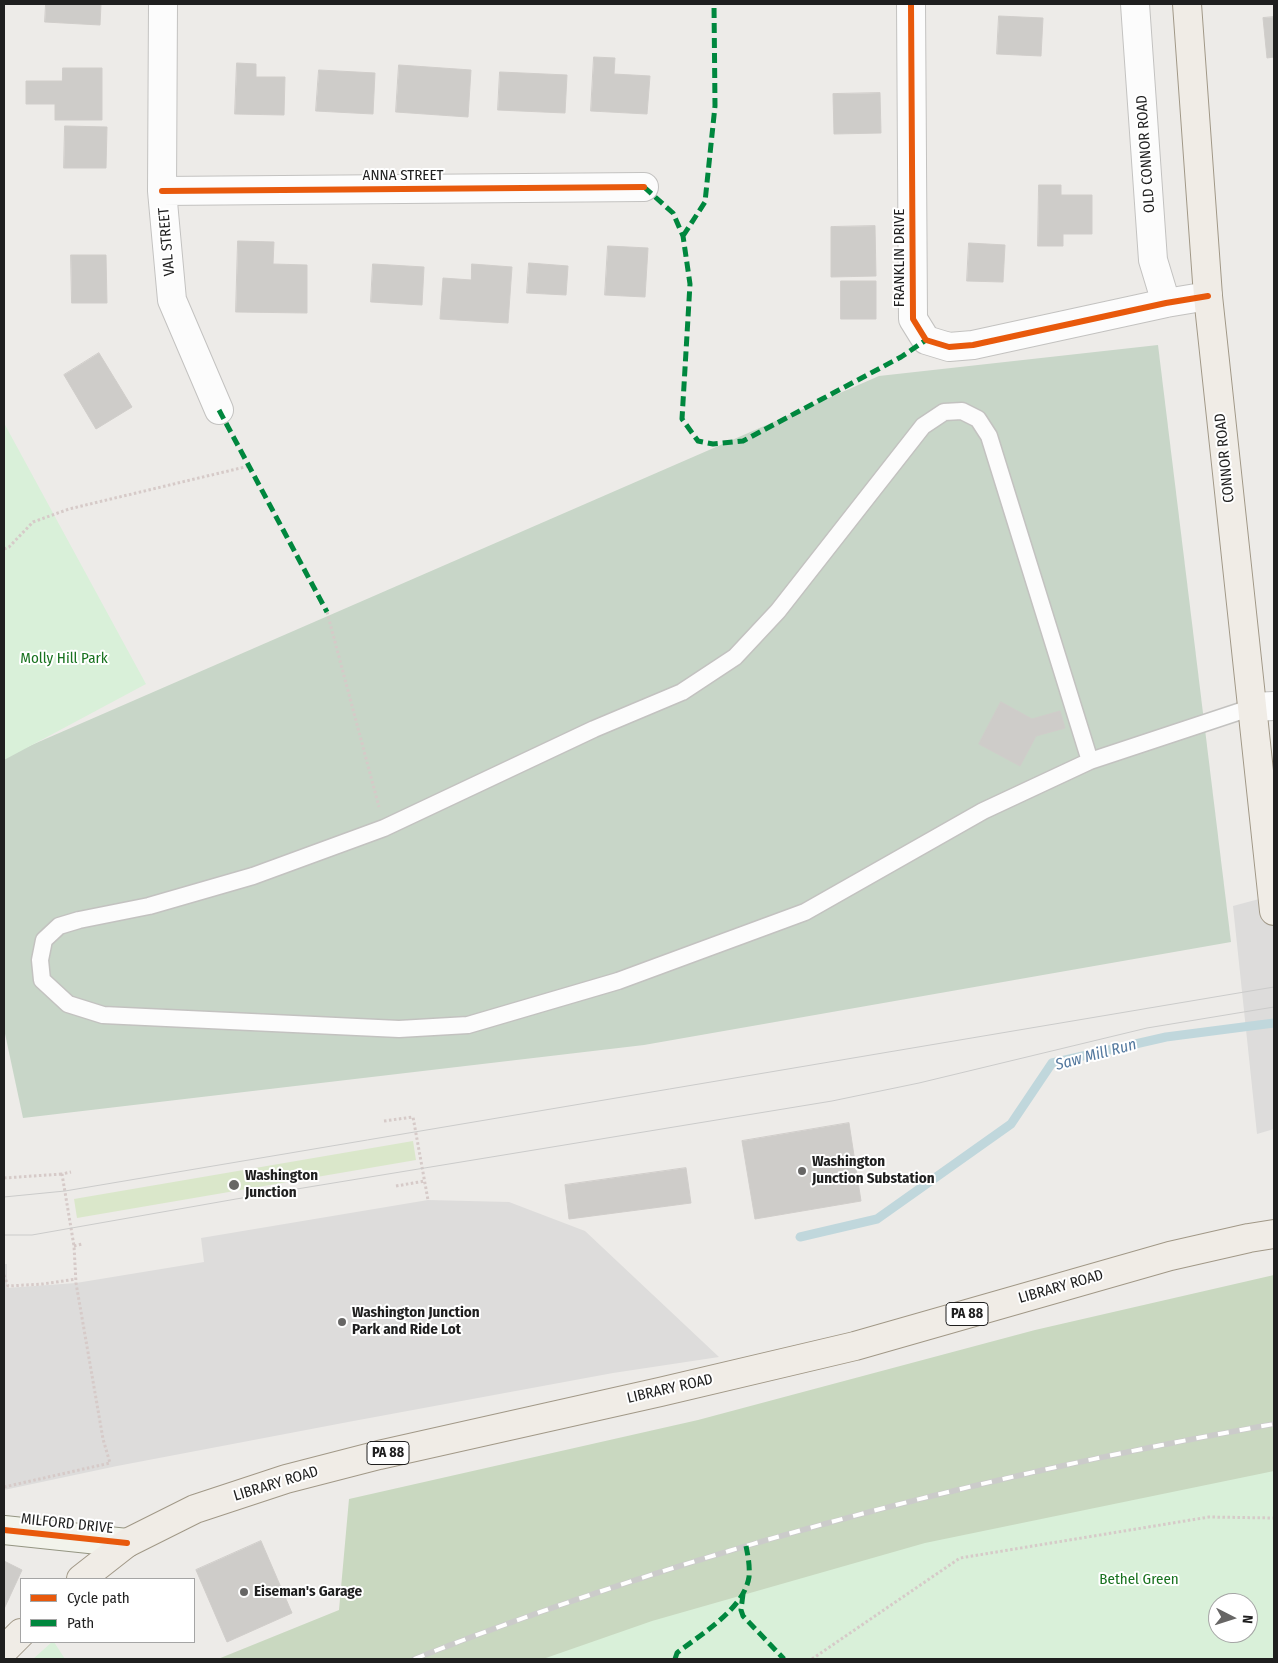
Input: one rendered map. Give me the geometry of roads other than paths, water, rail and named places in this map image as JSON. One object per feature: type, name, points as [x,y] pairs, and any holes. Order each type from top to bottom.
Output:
[{"type":"main road","name":"CONNOR ROAD","points":[[1187,4],[1208,296],[1264,706],[1273,898]]},
{"type":"main road","name":"LIBRARY ROAD","points":[[82,1578],[127,1543],[195,1509],[286,1479],[379,1455],[855,1346],[1170,1256],[1274,1234]]},
{"type":"main road","points":[[4,1650],[20,1634]]},
{"type":"street","name":"VAL STREET","points":[[163,4],[162,191],[172,300],[219,410]]},
{"type":"street","name":"FRANKLIN DRIVE","points":[[912,4],[913,319],[926,340],[949,347],[974,345],[1166,303],[1208,296]]},
{"type":"street","name":"OLD CONNOR ROAD","points":[[1135,4],[1153,260],[1166,303]]},
{"type":"street","name":"ANNA STREET","points":[[162,191],[644,187]]},
{"type":"street","name":"MILFORD DRIVE","points":[[4,1530],[127,1543]]},
{"type":"lane","points":[[1090,761],[989,436],[978,419],[962,411],[944,412],[923,426],[778,611],[735,657],[682,692],[594,730],[384,828],[252,876],[149,906],[79,920],[59,926],[44,940],[40,960],[42,980],[68,1004],[102,1015],[399,1029],[468,1025],[618,981],[805,912],[983,811],[1090,761],[1264,706]]},
{"type":"waterway","name":"Saw Mill Run","points":[[800,1237],[877,1219],[1011,1124],[1052,1063],[1166,1037],[1274,1023]]},
{"type":"tram line","points":[[4,1197],[65,1191],[1274,987]]},
{"type":"tram line","points":[[4,1235],[32,1235],[236,1199],[832,1101],[919,1083],[1147,1028],[1274,1007]]},
{"type":"railway","points":[[414,1659],[518,1620],[624,1584],[731,1550],[838,1520],[946,1492],[1055,1467],[1274,1424]]},
{"type":"place","name":"Washington Junction Substation","points":[[802,1171]]},
{"type":"place","name":"Washington Junction","points":[[234,1185]]},
{"type":"place","name":"Washington Junction Park and Ride Lot","points":[[342,1322]]},
{"type":"place","name":"Eiseman's Garage","points":[[244,1592]]},
{"type":"park label","name":"Molly Hill Park","points":[[64,659]]},
{"type":"park label","name":"Bethel Green","points":[[1139,1580]]}]
